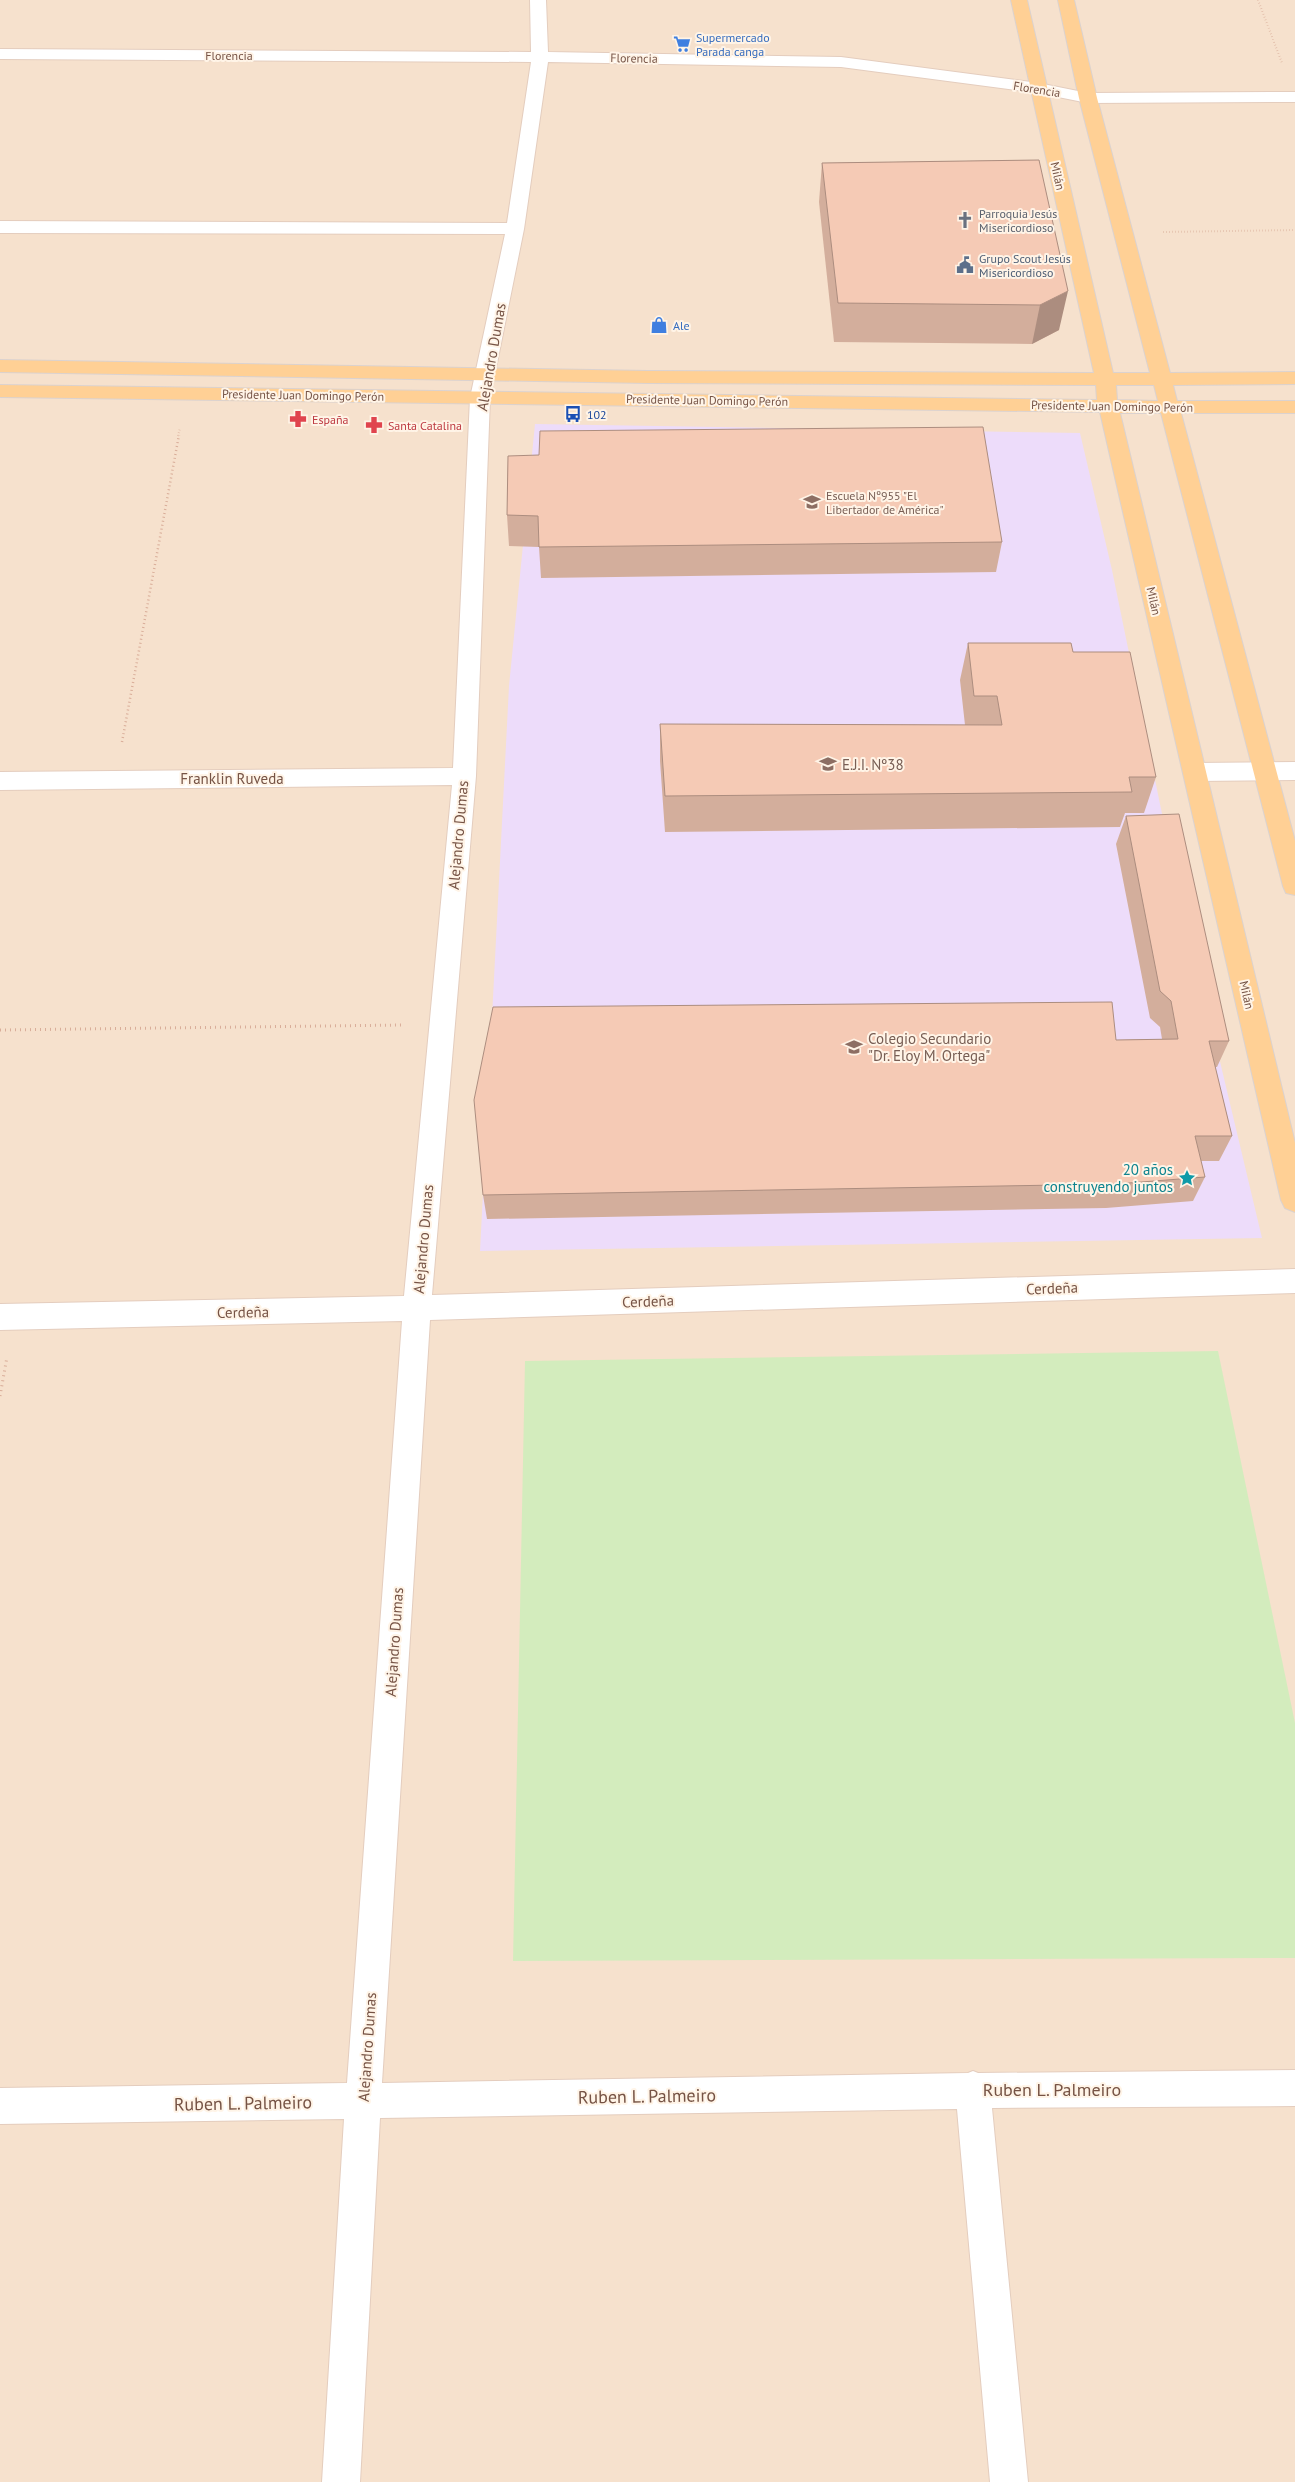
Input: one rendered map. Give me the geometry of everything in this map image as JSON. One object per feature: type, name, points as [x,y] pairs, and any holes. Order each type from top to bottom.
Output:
[{"type":"main road","name":"Milán","points":[[1019,0],[1105,380],[1108,406],[1295,1200]]},
{"type":"main road","points":[[1066,0],[1088,98],[1164,379],[1295,886]]},
{"type":"main road","name":"Presidente Juan Domingo Perón","points":[[0,366],[486,375],[1105,380],[1295,378]]},
{"type":"main road","name":"Presidente Juan Domingo Perón","points":[[0,391],[1170,407],[1295,406]]},
{"type":"street","name":"Alejandro Dumas","points":[[341,2482],[363,2102],[417,1308],[464,776],[480,398],[515,230],[540,57],[538,0]]},
{"type":"street","name":"Florencia","points":[[0,54],[540,57],[841,62],[1038,88],[1088,98],[1295,97]]},
{"type":"street","points":[[0,227],[515,230]]},
{"type":"street","points":[[1194,772],[1295,771]]},
{"type":"street","name":"Franklin Ruveda","points":[[0,781],[464,776]]},
{"type":"street","name":"Cerdeña","points":[[0,1317],[417,1308],[1295,1280]]},
{"type":"street","name":"Ruben L. Palmeiro","points":[[0,2106],[363,2102],[973,2090],[1295,2088]]},
{"type":"street","points":[[973,2090],[1009,2482]]},
{"type":"path","points":[[1258,0],[1295,97]]},
{"type":"path","points":[[1124,233],[1295,230]]},
{"type":"path","points":[[115,779],[187,393]]},
{"type":"path","points":[[0,1030],[441,1024]]},
{"type":"shaded area","points":[[0,0],[1295,0],[1295,2482],[0,2482]]},
{"type":"shaded area","points":[[535,424],[1080,433],[1112,570],[1168,843],[1262,1238],[480,1251],[509,686]]},
{"type":"green space","points":[[1218,1351],[1295,1723],[1295,1958],[513,1961],[525,1361]]},
{"type":"building","name":"Parroquia Jesús Misericordioso","points":[[1039,160],[1068,291],[1040,305],[838,303],[822,163]]},
{"type":"building","points":[[983,427],[1002,542],[539,547],[538,516],[507,515],[508,456],[539,455],[540,431]]},
{"type":"building","points":[[968,643],[1071,643],[1073,652],[1130,652],[1156,777],[1129,777],[1132,792],[665,796],[660,724],[1002,725],[997,696],[974,696]]},
{"type":"building","name":"Colegio Secundario \"Dr. Eloy M. Ortega\"","points":[[1179,814],[1229,1041],[1209,1041],[1232,1136],[1195,1136],[1205,1177],[1116,1184],[483,1195],[474,1100],[493,1007],[1112,1002],[1116,1040],[1178,1039],[1171,1001],[1160,991],[1126,816]]},
{"type":"place","name":"Supermercado Parada canga","points":[[682,44]]},
{"type":"place","name":"Parroquia Jesús Misericordioso","points":[[965,220]]},
{"type":"place","name":"Grupo Scout Jesús Misericordioso","points":[[965,265]]},
{"type":"place","name":"Ale","points":[[659,325]]},
{"type":"place","name":"102","points":[[573,414]]},
{"type":"place","name":"España","points":[[298,419]]},
{"type":"place","name":"Santa Catalina","points":[[374,425]]},
{"type":"place","name":"Escuela Nº955 \"El Libertador de América\"","points":[[812,502]]},
{"type":"place","name":"E.J.I. Nº38","points":[[828,764]]},
{"type":"place","name":"Colegio Secundario \"Dr. Eloy M. Ortega\"","points":[[854,1047]]},
{"type":"place","name":"20 años construyendo juntos","points":[[1187,1178]]}]
